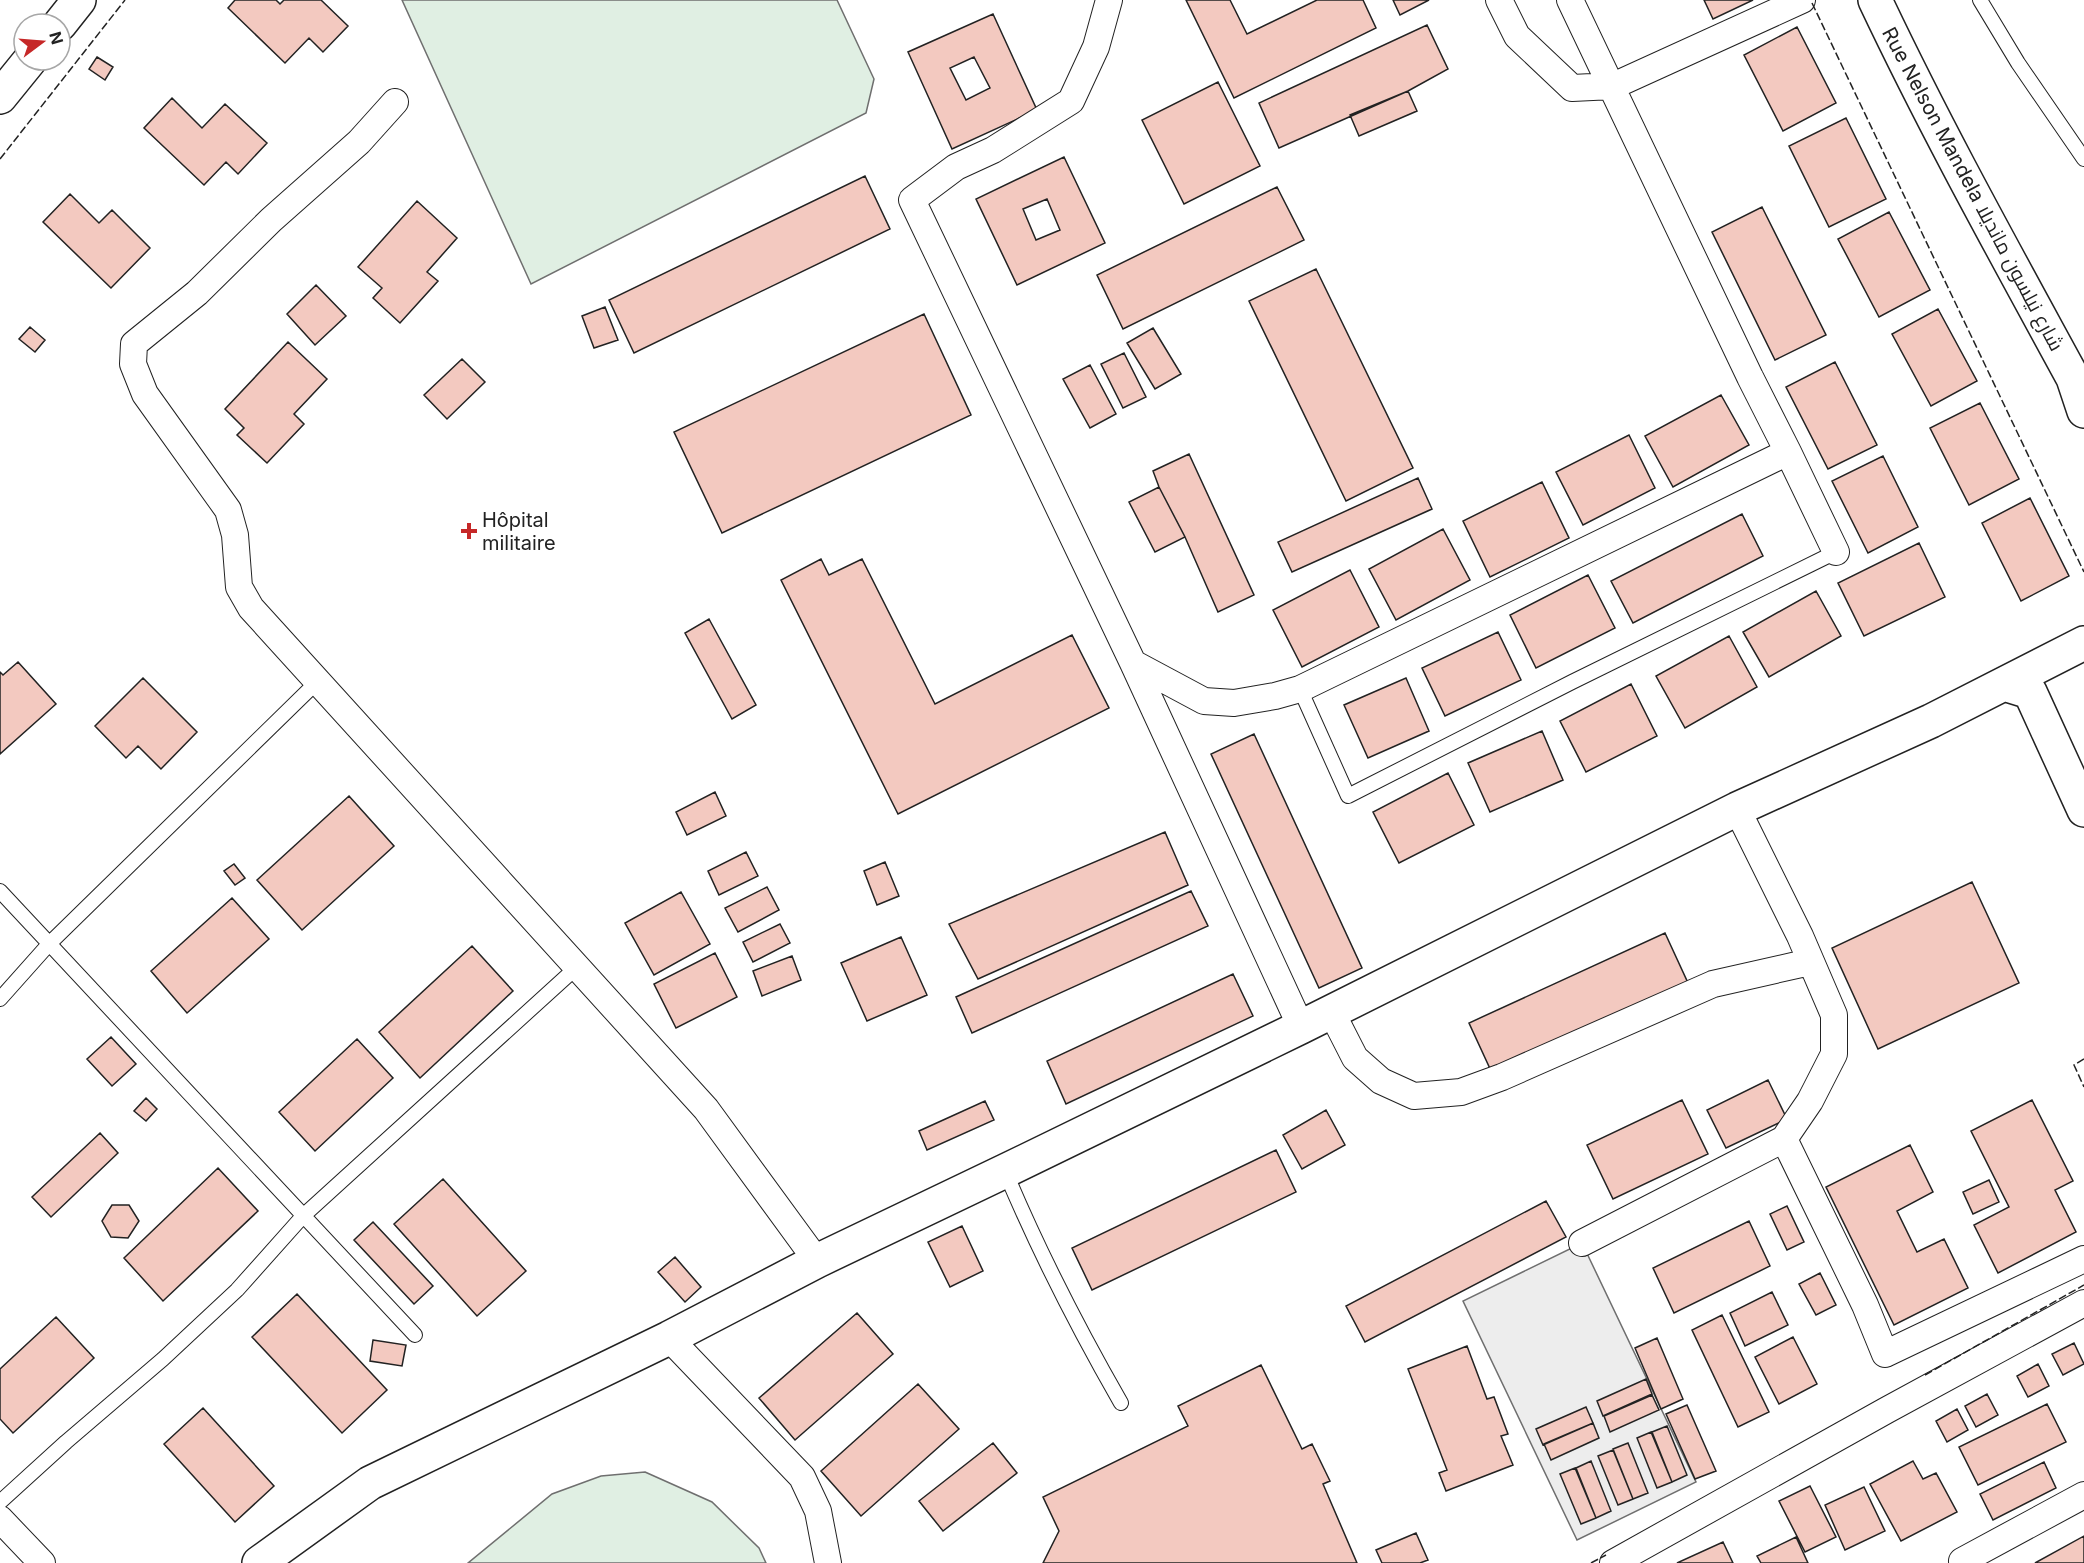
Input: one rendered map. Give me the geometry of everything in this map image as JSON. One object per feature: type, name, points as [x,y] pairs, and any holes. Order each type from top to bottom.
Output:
[{"type":"street","points":[[70,12],[79,0]]},
{"type":"street","points":[[1109,0],[1096,47],[1071,101],[993,150],[956,167],[912,200],[1133,663],[1301,1027]]},
{"type":"street","points":[[1499,0],[1517,36],[1572,88],[1613,86],[1802,0]]},
{"type":"street","points":[[1570,0],[1836,552]]},
{"type":"street","name":"Rue Nelson Mandela شارع نيلسون مانديلا","points":[[1875,0],[1960,170],[2078,382],[2084,411]]},
{"type":"street","points":[[0,97],[20,72]]},
{"type":"street","points":[[395,102],[359,142],[271,220],[197,293],[134,344],[133,364],[145,394],[228,510],[235,535],[239,587],[251,608],[706,1109],[817,1261]]},
{"type":"street","points":[[1133,663],[1204,701],[1234,703],[1300,689],[1788,452]]},
{"type":"street","points":[[260,1563],[370,1483],[669,1338],[817,1261],[1301,1027],[1737,810],[1931,721],[2084,643]]},
{"type":"street","points":[[2004,684],[2032,679],[2045,689],[2084,763]]},
{"type":"street","points":[[2004,684],[2030,692],[2084,810]]},
{"type":"street","points":[[1582,1243],[1784,1139],[1810,1101],[1834,1054],[1834,1016],[1800,936],[1737,810]]},
{"type":"street","points":[[1330,1011],[1355,1058],[1381,1081],[1414,1096],[1461,1092],[1502,1077],[1713,984],[1810,962]]},
{"type":"street","points":[[1784,1139],[1865,1305],[1885,1354],[2084,1259]]},
{"type":"street","points":[[1613,1563],[2084,1303]]},
{"type":"street","points":[[669,1338],[802,1477],[818,1511],[828,1563]]},
{"type":"street","points":[[1961,1562],[2084,1495]]},
{"type":"street","points":[[0,1519],[42,1563]]},
{"type":"lane","points":[[1980,0],[2018,63],[2084,159]]},
{"type":"lane","points":[[1300,689],[1348,796],[1836,552]]},
{"type":"lane","points":[[0,999],[49,944],[318,681]]},
{"type":"lane","points":[[0,891],[415,1335]]},
{"type":"lane","points":[[0,1502],[66,1442],[164,1359],[237,1290],[303,1215],[577,967]]},
{"type":"lane","points":[[1005,1172],[1031,1233],[1076,1323],[1121,1403]]},
{"type":"green space","points":[[402,0],[837,0],[874,79],[866,113],[531,284]]},
{"type":"green space","points":[[645,1472],[712,1502],[759,1548],[766,1563],[468,1563],[552,1494],[601,1476]]},
{"type":"shaded area","points":[[1582,1243],[1696,1482],[1577,1540],[1463,1301]]},
{"type":"building","points":[[235,0],[276,0],[280,4],[284,0],[321,0],[348,26],[323,52],[309,38],[285,63],[228,8]]},
{"type":"building","points":[[1186,0],[1230,0],[1247,34],[1317,0],[1363,0],[1376,28],[1234,98]]},
{"type":"building","points":[[1393,0],[1429,0],[1400,15]]},
{"type":"building","points":[[1704,0],[1753,0],[1713,19]]},
{"type":"building","points":[[993,14],[1037,110],[952,149],[908,52]],"holes":[[[974,57],[990,88],[966,100],[950,68]]]},
{"type":"building","points":[[1427,25],[1448,69],[1408,91],[1279,148],[1259,103]]},
{"type":"building","points":[[1797,27],[1836,103],[1783,131],[1744,55]]},
{"type":"building","points":[[97,57],[113,67],[105,80],[89,69]]},
{"type":"building","points":[[1218,82],[1260,166],[1184,204],[1142,120]]},
{"type":"building","points":[[1408,91],[1417,111],[1359,136],[1350,115]]},
{"type":"building","points":[[172,98],[202,128],[225,104],[267,143],[238,174],[226,162],[204,185],[144,128]]},
{"type":"building","points":[[1846,118],[1886,199],[1829,227],[1789,146]]},
{"type":"building","points":[[1064,157],[1105,243],[1017,285],[976,199]],"holes":[[[1047,199],[1060,230],[1036,240],[1023,209]]]},
{"type":"building","points":[[865,176],[890,229],[634,353],[609,300]]},
{"type":"building","points":[[1277,187],[1304,240],[1123,329],[1097,275]]},
{"type":"building","points":[[70,194],[99,223],[112,210],[150,248],[111,288],[43,222]]},
{"type":"building","points":[[417,201],[457,238],[427,272],[438,281],[400,323],[373,298],[382,288],[358,267]]},
{"type":"building","points":[[1762,207],[1826,335],[1775,360],[1712,232]]},
{"type":"building","points":[[1889,212],[1930,290],[1879,317],[1838,239]]},
{"type":"building","points":[[1316,269],[1413,468],[1346,501],[1249,301]]},
{"type":"building","points":[[316,285],[346,316],[315,345],[287,314]]},
{"type":"building","points":[[605,307],[618,340],[594,348],[582,316]]},
{"type":"building","points":[[1938,309],[1977,381],[1931,406],[1892,334]]},
{"type":"building","points":[[924,314],[971,415],[722,533],[674,432]]},
{"type":"building","points":[[30,327],[45,340],[35,352],[19,339]]},
{"type":"building","points":[[1153,328],[1181,374],[1155,389],[1127,343]]},
{"type":"building","points":[[288,342],[327,379],[294,414],[304,424],[267,463],[237,435],[244,428],[225,409]]},
{"type":"building","points":[[1124,353],[1146,397],[1123,408],[1101,364]]},
{"type":"building","points":[[462,359],[485,382],[447,419],[424,395]]},
{"type":"building","points":[[1835,362],[1877,445],[1828,469],[1786,387]]},
{"type":"building","points":[[1090,365],[1116,414],[1090,428],[1063,379]]},
{"type":"building","points":[[1721,395],[1749,445],[1673,487],[1645,436]]},
{"type":"building","points":[[1980,403],[2019,479],[1969,505],[1930,428]]},
{"type":"building","points":[[1629,435],[1655,488],[1583,525],[1556,472]]},
{"type":"building","points":[[1189,454],[1254,595],[1218,612],[1153,471]]},
{"type":"building","points":[[1883,456],[1918,527],[1868,553],[1832,481]]},
{"type":"building","points":[[1418,478],[1432,509],[1292,572],[1278,542]]},
{"type":"building","points":[[1542,482],[1569,538],[1490,577],[1463,521]]},
{"type":"building","points":[[1159,487],[1185,537],[1155,552],[1129,502]]},
{"type":"building","points":[[2030,498],[2069,576],[2021,601],[1982,523]]},
{"type":"building","points":[[1742,514],[1763,556],[1633,623],[1611,581]]},
{"type":"building","points":[[1443,529],[1470,580],[1396,620],[1369,569]]},
{"type":"building","points":[[1919,543],[1945,597],[1864,636],[1838,583]]},
{"type":"building","points":[[821,559],[829,575],[862,559],[935,704],[1072,635],[1109,708],[898,814],[781,580]]},
{"type":"building","points":[[1350,570],[1379,627],[1302,667],[1273,610]]},
{"type":"building","points":[[1588,575],[1615,628],[1536,668],[1510,615]]},
{"type":"building","points":[[1816,591],[1841,636],[1769,677],[1743,632]]},
{"type":"building","points":[[709,619],[756,705],[732,719],[685,633]]},
{"type":"building","points":[[1498,632],[1521,680],[1445,716],[1422,668]]},
{"type":"building","points":[[1729,636],[1757,687],[1685,728],[1656,676]]},
{"type":"building","points":[[18,662],[56,704],[0,754],[0,672],[3,675]]},
{"type":"building","points":[[143,678],[197,732],[161,769],[138,746],[126,758],[95,726]]},
{"type":"building","points":[[1406,678],[1429,731],[1368,758],[1344,705]]},
{"type":"building","points":[[1631,684],[1657,736],[1586,772],[1560,721]]},
{"type":"building","points":[[1542,731],[1563,780],[1490,812],[1468,763]]},
{"type":"building","points":[[1254,734],[1362,968],[1319,988],[1211,754]]},
{"type":"building","points":[[1448,773],[1474,825],[1399,863],[1373,812]]},
{"type":"building","points":[[715,792],[726,816],[687,835],[676,812]]},
{"type":"building","points":[[349,796],[394,846],[302,930],[257,880]]},
{"type":"building","points":[[1165,832],[1188,885],[978,979],[949,924]]},
{"type":"building","points":[[746,852],[758,876],[719,895],[708,871]]},
{"type":"building","points":[[885,862],[899,896],[877,905],[864,871]]},
{"type":"building","points":[[234,864],[245,878],[235,885],[224,871]]},
{"type":"building","points":[[1972,882],[2019,983],[1878,1049],[1832,948]]},
{"type":"building","points":[[767,887],[779,910],[738,932],[725,908]]},
{"type":"building","points":[[1191,891],[1208,926],[972,1033],[956,997]]},
{"type":"building","points":[[681,892],[710,944],[654,975],[625,923]]},
{"type":"building","points":[[232,898],[269,939],[187,1013],[151,971]]},
{"type":"building","points":[[780,924],[790,943],[753,962],[743,942]]},
{"type":"building","points":[[1665,933],[1688,983],[1492,1073],[1469,1023]]},
{"type":"building","points":[[901,937],[927,995],[867,1021],[841,963]]},
{"type":"building","points":[[472,946],[513,991],[420,1078],[379,1032]]},
{"type":"building","points":[[715,953],[737,997],[676,1028],[654,984]]},
{"type":"building","points":[[792,956],[801,980],[762,996],[753,971]]},
{"type":"building","points":[[1233,974],[1253,1016],[1066,1104],[1047,1061]]},
{"type":"building","points":[[111,1037],[136,1064],[112,1086],[87,1059]]},
{"type":"building","points":[[357,1039],[393,1078],[315,1151],[279,1112]]},
{"type":"building","points":[[1768,1080],[1787,1119],[1726,1148],[1707,1110]]},
{"type":"building","points":[[146,1098],[157,1109],[146,1121],[134,1111]]},
{"type":"building","points":[[1682,1100],[1708,1154],[1613,1199],[1587,1145]]},
{"type":"building","points":[[2032,1100],[2073,1181],[2055,1190],[2076,1232],[1998,1273],[1974,1225],[2009,1207],[1971,1131]]},
{"type":"building","points":[[985,1101],[994,1120],[927,1150],[919,1131]]},
{"type":"building","points":[[1326,1110],[1345,1145],[1302,1169],[1283,1135]]},
{"type":"building","points":[[100,1133],[118,1153],[51,1217],[32,1197]]},
{"type":"building","points":[[1910,1145],[1933,1192],[1897,1211],[1917,1252],[1944,1239],[1968,1288],[1894,1325],[1826,1187]]},
{"type":"building","points":[[1276,1150],[1296,1192],[1092,1290],[1072,1248]]},
{"type":"building","points":[[218,1168],[258,1211],[163,1301],[124,1258]]},
{"type":"building","points":[[443,1179],[526,1271],[477,1316],[394,1224]]},
{"type":"building","points":[[1989,1180],[1999,1202],[1973,1214],[1963,1192]]},
{"type":"building","points":[[1546,1201],[1566,1237],[1365,1342],[1346,1306]]},
{"type":"building","points":[[112,1205],[129,1205],[139,1221],[128,1238],[111,1237],[102,1221]]},
{"type":"building","points":[[1787,1206],[1804,1242],[1787,1250],[1770,1214]]},
{"type":"building","points":[[1749,1221],[1770,1266],[1674,1313],[1653,1268]]},
{"type":"building","points":[[373,1222],[433,1286],[414,1304],[354,1240]]},
{"type":"building","points":[[962,1226],[983,1271],[950,1287],[928,1242]]},
{"type":"building","points":[[675,1257],[701,1287],[685,1302],[658,1272]]},
{"type":"building","points":[[1820,1273],[1836,1305],[1816,1315],[1799,1284]]},
{"type":"building","points":[[1772,1292],[1788,1325],[1745,1346],[1730,1313]]},
{"type":"building","points":[[297,1294],[387,1390],[342,1433],[252,1337]]},
{"type":"building","points":[[857,1313],[893,1354],[795,1440],[759,1398]]},
{"type":"building","points":[[1722,1315],[1769,1412],[1738,1427],[1692,1330]]},
{"type":"building","points":[[56,1317],[94,1358],[13,1433],[0,1419],[0,1369]]},
{"type":"building","points":[[1793,1337],[1817,1384],[1779,1404],[1755,1357]]},
{"type":"building","points":[[1657,1338],[1683,1399],[1661,1409],[1635,1348]]},
{"type":"building","points":[[373,1340],[406,1345],[402,1366],[370,1361]]},
{"type":"building","points":[[2074,1343],[2084,1364],[2063,1375],[2052,1354]]},
{"type":"building","points":[[1467,1346],[1487,1399],[1494,1397],[1508,1434],[1501,1436],[1513,1465],[1446,1491],[1439,1473],[1447,1470],[1408,1369]]},
{"type":"building","points":[[2038,1364],[2049,1386],[2028,1397],[2017,1376]]},
{"type":"building","points":[[1261,1365],[1302,1449],[1312,1444],[1330,1481],[1323,1484],[1357,1563],[1043,1563],[1059,1531],[1043,1497],[1188,1426],[1178,1406]]},
{"type":"building","points":[[1646,1379],[1652,1394],[1603,1416],[1597,1401]]},
{"type":"building","points":[[918,1384],[959,1429],[861,1516],[821,1471]]},
{"type":"building","points":[[1987,1394],[1998,1415],[1976,1427],[1965,1406]]},
{"type":"building","points":[[1652,1395],[1659,1410],[1610,1432],[1604,1416]]},
{"type":"building","points":[[2047,1404],[2066,1442],[1978,1485],[1959,1447]]},
{"type":"building","points":[[1687,1405],[1716,1471],[1695,1479],[1666,1414]]},
{"type":"building","points":[[1586,1407],[1593,1423],[1543,1445],[1536,1429]]},
{"type":"building","points":[[203,1408],[274,1486],[235,1522],[164,1444]]},
{"type":"building","points":[[1957,1409],[1968,1430],[1947,1442],[1936,1421]]},
{"type":"building","points":[[1593,1423],[1599,1438],[1551,1460],[1544,1444]]},
{"type":"building","points":[[1667,1426],[1687,1475],[1672,1482],[1652,1432]]},
{"type":"building","points":[[1651,1432],[1672,1482],[1657,1488],[1637,1438]]},
{"type":"building","points":[[993,1443],[1017,1473],[943,1531],[919,1501]]},
{"type":"building","points":[[1628,1443],[1648,1493],[1633,1499],[1613,1449]]},
{"type":"building","points":[[1613,1450],[1633,1499],[1618,1505],[1598,1456]]},
{"type":"building","points":[[1591,1461],[1611,1511],[1596,1518],[1576,1468]]},
{"type":"building","points":[[1913,1461],[1923,1479],[1936,1473],[1957,1512],[1901,1541],[1870,1484]]},
{"type":"building","points":[[2044,1462],[2056,1488],[1993,1520],[1980,1494]]},
{"type":"building","points":[[1575,1468],[1596,1518],[1581,1524],[1560,1474]]},
{"type":"building","points":[[1810,1486],[1836,1537],[1805,1552],[1779,1501]]},
{"type":"building","points":[[1864,1487],[1885,1531],[1845,1550],[1825,1505]]},
{"type":"building","points":[[1416,1533],[1428,1560],[1420,1563],[1382,1563],[1376,1550]]},
{"type":"building","points":[[2084,1536],[2084,1563],[2035,1563]]},
{"type":"building","points":[[1796,1537],[1808,1563],[1761,1563],[1757,1556]]},
{"type":"building","points":[[1723,1542],[1733,1563],[1677,1563]]},
{"type":"fence","points":[[0,159],[125,0]]},
{"type":"fence","points":[[1812,3],[2084,572]]},
{"type":"fence","points":[[2084,1059],[2074,1065],[2084,1087]]},
{"type":"fence","points":[[1925,1375],[2084,1285]]},
{"type":"fence","points":[[1591,1563],[1606,1555]]},
{"type":"place","name":"Hôpital militaire","points":[[469,531]]}]
